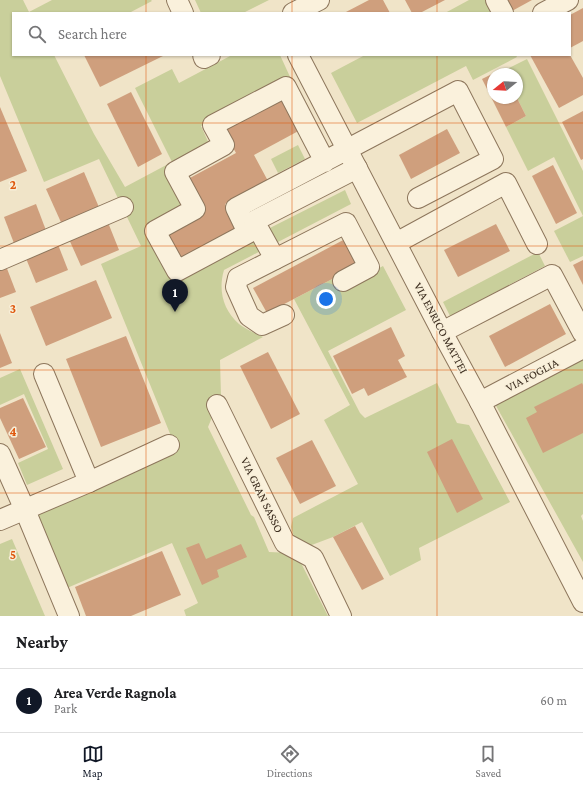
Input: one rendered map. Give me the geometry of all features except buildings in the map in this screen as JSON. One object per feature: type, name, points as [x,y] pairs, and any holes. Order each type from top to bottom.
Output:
[{"type":"street","points":[[177,0],[183,12]]},
{"type":"street","points":[[295,12],[319,0]]},
{"type":"street","points":[[496,0],[502,12]]},
{"type":"street","points":[[545,12],[568,0]]},
{"type":"street","name":"VIA ENRICO MATTEI","points":[[299,56],[583,602]]},
{"type":"street","points":[[325,162],[286,87],[213,125],[224,146],[175,172],[195,209],[155,231],[177,271],[248,233],[236,208],[325,162],[348,150],[458,91],[493,159],[418,198]]},
{"type":"street","points":[[275,259],[254,221],[357,168]]},
{"type":"street","points":[[396,243],[506,183],[537,244]]},
{"type":"street","points":[[0,260],[122,207]]},
{"type":"street","points":[[284,315],[262,325],[249,316],[236,288],[238,278],[346,223],[369,267],[344,281]]},
{"type":"street","points":[[442,332],[552,275],[583,333]]},
{"type":"street","points":[[499,382],[583,338]]},
{"type":"street","name":"VIA FOGLIA","points":[[480,402],[583,348]]},
{"type":"street","points":[[44,374],[89,482]]},
{"type":"street","name":"VIA GRAN SASSO","points":[[217,405],[285,543],[313,558],[341,616]]},
{"type":"street","points":[[0,520],[89,482],[169,445]]},
{"type":"street","points":[[0,454],[69,616]]},
{"type":"green space","points":[[0,0],[23,0],[29,12],[12,12],[12,56],[55,56],[94,134],[125,187],[172,162],[135,88],[172,69],[179,83],[230,56],[280,56],[291,79],[201,126],[210,146],[164,171],[184,209],[260,233],[345,190],[351,204],[224,270],[222,277],[222,292],[223,299],[229,312],[241,326],[263,337],[220,360],[221,396],[208,427],[251,515],[254,517],[269,552],[292,553],[300,561],[328,616],[186,616],[184,610],[198,603],[172,543],[67,588],[34,512],[173,441],[101,264],[141,246],[99,159],[44,182],[0,76]]},
{"type":"green space","points":[[52,0],[152,1],[131,12],[29,12]]},
{"type":"green space","points":[[195,0],[269,0],[245,12],[201,12]]},
{"type":"green space","points":[[469,0],[488,0],[494,12],[447,12]]},
{"type":"green space","points":[[363,56],[517,57],[496,68],[487,68],[487,73],[473,80],[466,66],[357,123],[331,73]]},
{"type":"green space","points":[[527,59],[583,171],[583,216],[554,157],[528,171],[506,127],[526,116],[520,104],[523,104],[523,68],[509,68]]},
{"type":"green space","points":[[298,145],[305,159],[278,173],[271,159]]},
{"type":"green space","points":[[583,216],[583,256],[570,262],[554,231]]},
{"type":"green space","points":[[538,252],[545,266],[450,316],[443,302]]},
{"type":"green space","points":[[383,266],[406,310],[328,351],[360,413],[365,418],[437,383],[457,423],[469,425],[510,502],[419,548],[421,560],[390,576],[362,522],[333,537],[309,546],[294,537],[291,527],[293,518],[358,484],[324,420],[350,405],[294,299],[336,277],[342,288]]},
{"type":"green space","points":[[583,359],[583,514],[581,516],[583,521],[583,562],[495,404]]},
{"type":"green space","points":[[20,369],[63,469],[27,485],[18,463],[48,449],[24,394],[0,405],[0,378]]},
{"type":"green space","points":[[12,539],[45,616],[0,616],[0,544]]},
{"type":"place","name":"Area Verde Ragnola","points":[[175,312]]}]
